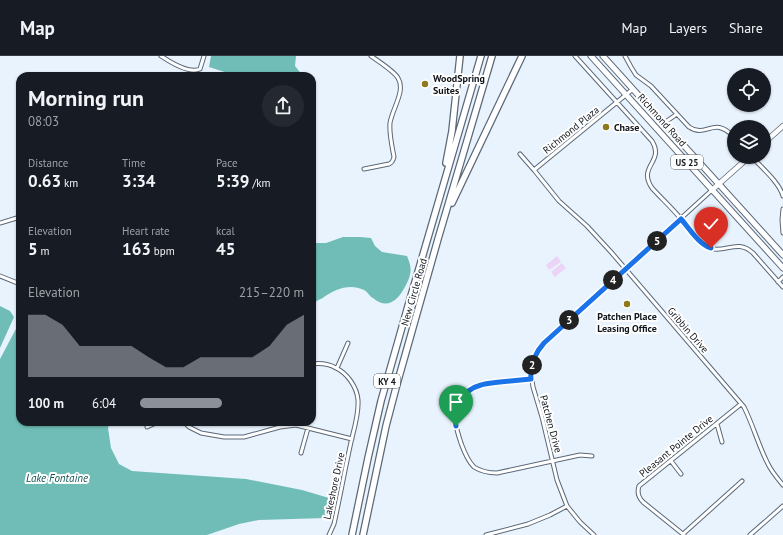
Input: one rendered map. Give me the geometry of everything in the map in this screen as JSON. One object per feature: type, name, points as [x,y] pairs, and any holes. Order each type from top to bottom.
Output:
[{"type":"highway","points":[[430,230],[451,138],[460,56]]},
{"type":"highway","name":"New Circle Road","points":[[352,535],[381,401],[481,56]]},
{"type":"highway","name":"New Circle Road","points":[[363,535],[386,426],[397,384],[492,56]]},
{"type":"highway","points":[[438,239],[455,197],[522,56]]},
{"type":"highway","name":"Richmond Road","points":[[591,56],[783,268]]},
{"type":"highway","name":"Richmond Road","points":[[603,56],[783,254]]},
{"type":"main road","points":[[771,137],[783,126]]},
{"type":"main road","points":[[712,190],[742,164]]},
{"type":"street","points":[[161,56],[185,68],[194,70],[200,68],[204,56]]},
{"type":"street","points":[[364,169],[391,163],[394,159],[390,138],[390,123],[401,87],[400,81],[395,74],[371,56]]},
{"type":"street","points":[[575,56],[654,145],[656,154],[648,170],[648,183],[695,236],[708,247],[720,249],[740,246],[747,248],[783,287]]},
{"type":"street","points":[[625,56],[636,75],[651,86],[689,127],[702,131],[712,127],[718,127],[727,131]]},
{"type":"street","name":"Richmond Plaza","points":[[534,170],[634,89]]},
{"type":"street","points":[[664,123],[677,114]]},
{"type":"street","points":[[520,154],[534,170]]},
{"type":"street","points":[[757,164],[777,184],[783,196]]},
{"type":"street","name":"Gribbin Drive","points":[[534,170],[559,201],[587,226],[626,269],[744,407],[767,462],[783,485]]},
{"type":"street","name":"Patchen Drive","points":[[594,535],[580,522],[567,506],[559,486],[531,379],[533,360],[541,346],[712,190]]},
{"type":"street","points":[[783,209],[783,233]]},
{"type":"street","points":[[0,223],[16,218]]},
{"type":"street","points":[[0,276],[16,282]]},
{"type":"street","points":[[778,282],[783,277]]},
{"type":"street","points":[[316,364],[326,364],[337,368],[348,343]]},
{"type":"street","name":"Lakeshore Drive","points":[[329,535],[334,524],[358,411],[358,398],[352,382],[337,368]]},
{"type":"street","points":[[531,379],[480,385],[466,393],[459,403],[455,415],[456,426],[467,458],[473,465],[482,471],[488,474],[498,474],[580,455],[592,456]]},
{"type":"street","name":"Pleasant Pointe Drive","points":[[683,534],[643,502],[639,497],[638,489],[642,483],[741,404]]},
{"type":"street","points":[[717,424],[722,442]]},
{"type":"street","points":[[188,426],[201,433],[234,437],[251,435],[280,427],[291,426]]},
{"type":"street","points":[[300,426],[352,439]]},
{"type":"street","points":[[301,453],[308,428]]},
{"type":"street","points":[[671,461],[681,474]]},
{"type":"street","points":[[683,534],[742,482]]},
{"type":"street","points":[[486,535],[507,532],[567,506]]},
{"type":"street","points":[[750,535],[783,506]]},
{"type":"shaded area","points":[[557,256],[561,262],[549,270],[546,265]]},
{"type":"shaded area","points":[[562,263],[566,268],[555,277],[551,272]]},
{"type":"water","points":[[211,56],[296,56],[295,66],[300,72],[225,72],[209,67]]},
{"type":"water","points":[[343,237],[371,238],[375,246],[382,252],[407,256],[411,270],[408,281],[400,295],[392,302],[384,303],[378,302],[359,288],[348,287],[338,289],[316,303],[316,243],[326,243]]},
{"type":"water","points":[[0,306],[10,311],[14,317],[0,348]]},
{"type":"water","name":"Lake Fontaine","points":[[16,329],[16,426],[109,426],[111,448],[119,464],[132,471],[246,479],[302,490],[329,498],[330,514],[326,518],[259,520],[239,524],[207,535],[0,535],[0,359]]},
{"type":"place","name":"WoodSpring Suites","points":[[425,84]]},
{"type":"place","name":"Chase","points":[[606,127]]},
{"type":"place","name":"Patchen Place Leasing Office","points":[[627,304]]},
{"type":"route","points":[[456,426],[456,409],[466,393],[480,385],[531,379],[533,360],[541,346],[681,219],[702,243],[711,248]]}]
